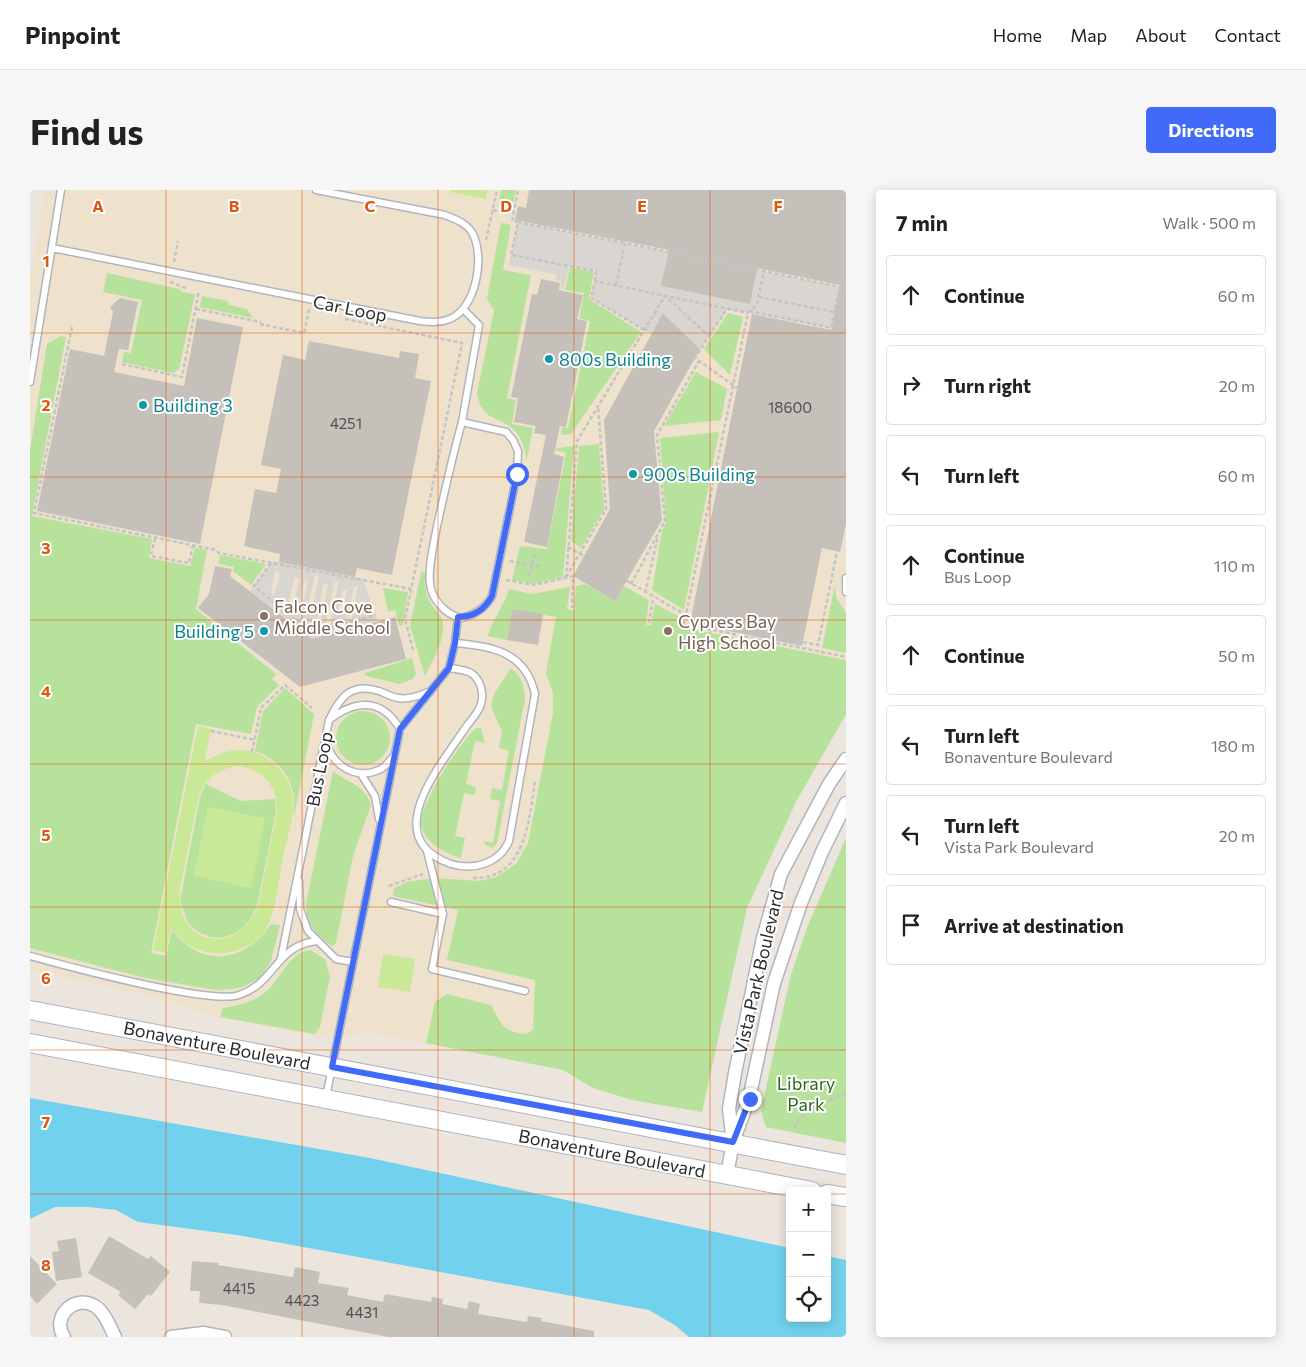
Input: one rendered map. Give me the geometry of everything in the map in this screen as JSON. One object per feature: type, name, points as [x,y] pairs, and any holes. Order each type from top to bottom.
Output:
[{"type":"main road","name":"Bonaventure Boulevard","points":[[30,1010],[733,1142],[846,1165]]},
{"type":"main road","name":"Bonaventure Boulevard","points":[[30,1043],[792,1187]]},
{"type":"main road","points":[[831,1195],[846,1197]]},
{"type":"street","name":"Vista Park Boulevard","points":[[733,1142],[729,1109],[735,1073],[762,938],[778,883],[829,784],[846,759]]},
{"type":"street","name":"Vista Park Boulevard","points":[[728,1174],[733,1142],[750,1099],[774,983],[801,903],[822,852],[846,803]]},
{"type":"street","points":[[64,1337],[60,1332],[60,1318],[69,1306],[81,1302],[94,1305],[104,1316],[115,1337]]},
{"type":"street","points":[[170,1337],[203,1333],[225,1337]]},
{"type":"lane","points":[[30,382],[61,190]]},
{"type":"lane","points":[[316,190],[445,216],[460,221],[474,235],[480,257],[473,291],[464,310],[478,325],[462,422],[450,466],[432,554],[430,584],[432,593],[445,611],[458,617],[480,611],[486,607],[492,596],[517,474],[518,451],[514,440],[506,432],[462,422]]},
{"type":"lane","name":"Car Loop","points":[[52,248],[420,321],[436,322],[451,319],[464,310]]},
{"type":"lane","points":[[846,578],[846,592]]},
{"type":"lane","points":[[326,1098],[400,729],[449,668],[455,643],[458,617]]},
{"type":"lane","points":[[449,668],[471,674],[482,690],[481,705],[433,776],[416,815],[416,828],[419,841],[427,851],[440,860],[455,865],[470,866],[493,861],[504,852],[509,841],[535,694],[532,678],[525,667],[514,657],[499,651],[455,643]]},
{"type":"lane","points":[[329,720],[338,700],[357,688],[377,691],[398,698],[409,698],[428,692]]},
{"type":"lane","name":"Bus Loop","points":[[281,958],[329,720],[342,710],[356,704],[371,705],[396,721],[400,729]]},
{"type":"lane","points":[[326,737],[329,750],[336,762],[346,770],[361,774],[382,769],[395,755]]},
{"type":"lane","points":[[361,774],[375,796],[379,816],[378,838]]},
{"type":"lane","points":[[427,851],[443,914],[432,969],[525,992]]},
{"type":"lane","points":[[299,866],[300,909],[308,931],[336,959],[353,962]]},
{"type":"lane","points":[[391,902],[443,914]]},
{"type":"lane","points":[[30,956],[192,994],[222,997],[238,996],[257,986],[294,946],[318,941]]},
{"type":"path","points":[[480,257],[497,190]]},
{"type":"path","points":[[518,190],[512,221],[840,287],[831,328],[595,281]]},
{"type":"path","points":[[493,210],[514,214]]},
{"type":"path","points":[[518,222],[512,255],[596,271],[591,298],[645,330]]},
{"type":"path","points":[[616,285],[625,243]]},
{"type":"path","points":[[764,271],[757,304],[749,312],[732,385],[684,624],[846,657]]},
{"type":"path","points":[[122,364],[182,376],[199,291]]},
{"type":"path","points":[[566,578],[577,441],[665,296]]},
{"type":"path","points":[[665,296],[709,336]]},
{"type":"path","points":[[758,297],[834,312]]},
{"type":"path","points":[[728,308],[695,358],[737,388]]},
{"type":"path","points":[[196,309],[304,333],[308,312]]},
{"type":"path","points":[[345,319],[462,343],[405,618],[413,650]]},
{"type":"path","points":[[72,327],[34,513],[193,545],[271,563],[411,589]]},
{"type":"path","points":[[631,584],[664,522],[657,435],[699,360]]},
{"type":"path","points":[[566,578],[606,509],[598,406]]},
{"type":"path","points":[[645,593],[658,532]]},
{"type":"path","points":[[155,538],[151,556],[189,563],[193,545]]},
{"type":"path","points":[[568,547],[584,556]]},
{"type":"path","points":[[803,642],[818,645],[837,552]]},
{"type":"path","points":[[529,576],[534,556],[539,556]]},
{"type":"path","points":[[510,560],[541,566]]},
{"type":"path","points":[[271,563],[254,586],[311,633],[376,615]]},
{"type":"path","points":[[506,580],[534,586],[573,576],[572,608]]},
{"type":"path","points":[[627,581],[686,615]]},
{"type":"path","points":[[649,623],[654,598]]},
{"type":"path","points":[[252,752],[262,708],[284,684],[312,708]]},
{"type":"path","points":[[211,731],[255,740]]},
{"type":"path","points":[[794,1128],[804,1116],[827,1101],[846,1093]]},
{"type":"shaded area","points":[[45,190],[846,190],[846,714],[796,802],[747,908],[563,1070],[368,1032],[329,1039],[208,1015],[164,999],[30,970],[30,276]]},
{"type":"shaded area","points":[[518,222],[840,287],[831,328],[728,309],[700,349],[664,313],[651,334],[591,298],[596,271],[569,266],[564,289],[560,289],[561,282],[556,280],[557,275],[509,265]],"holes":[[[667,259],[721,271],[715,297],[661,286]]]},
{"type":"shaded area","points":[[273,561],[363,579],[377,622],[312,639],[250,591]],"holes":[[[275,570],[280,574],[274,596],[271,592]],[[315,574],[319,577],[312,612],[308,608]],[[295,576],[299,580],[292,610],[288,606]],[[305,579],[308,582],[303,604],[300,601]],[[339,580],[330,625],[325,628],[334,583]],[[328,583],[322,617],[317,620],[323,585]],[[358,585],[352,618],[347,620],[354,587]],[[347,589],[343,611],[338,613],[342,591]]]},
{"type":"green space","points":[[450,190],[487,190],[486,199],[450,192]]},
{"type":"green space","points":[[501,190],[516,190],[512,208],[498,205]]},
{"type":"green space","points":[[501,223],[511,225],[503,270],[531,275],[507,398],[516,400],[512,424],[533,428],[527,459],[517,433],[491,417],[482,409],[477,393],[494,311],[487,298]]},
{"type":"green space","points":[[570,267],[594,272],[589,299],[641,332],[571,434],[561,435],[562,427],[568,428],[590,321],[579,318],[584,293],[565,290]]},
{"type":"green space","points":[[107,273],[195,294],[179,369],[173,373],[122,362],[124,352],[131,353],[142,300],[103,292]]},
{"type":"green space","points":[[202,296],[228,301],[229,305],[247,309],[253,318],[200,307]]},
{"type":"green space","points":[[728,313],[743,317],[730,375],[704,349]]},
{"type":"green space","points":[[61,336],[66,337],[32,516],[152,539],[149,558],[190,566],[195,548],[207,550],[196,609],[276,674],[272,679],[279,685],[257,707],[251,734],[196,724],[151,953],[166,956],[172,930],[184,943],[196,951],[210,956],[223,956],[249,947],[261,937],[271,924],[280,925],[271,961],[261,977],[245,986],[215,990],[141,977],[30,948],[30,450],[47,344]]},
{"type":"green space","points":[[696,372],[727,389],[721,420],[664,426]]},
{"type":"green space","points":[[719,432],[684,610],[652,590],[662,531],[666,523],[660,438]]},
{"type":"green space","points":[[599,444],[604,509],[581,548],[571,541],[579,446]]},
{"type":"green space","points":[[574,446],[563,577],[534,584],[512,580],[520,546],[547,549],[566,453],[550,449]]},
{"type":"green space","points":[[220,555],[266,564],[251,585],[233,571],[234,567],[218,564]]},
{"type":"green space","points":[[421,572],[425,573],[428,597],[442,620],[443,627],[441,641],[425,676],[410,626]]},
{"type":"green space","points":[[585,584],[615,601],[624,586],[649,600],[646,625],[651,625],[655,604],[682,618],[681,627],[846,660],[846,714],[796,802],[747,908],[702,1112],[632,1100],[593,1088],[563,1070],[426,1043],[435,1002],[447,994],[491,1005],[504,1026],[513,1032],[527,1034],[533,1029],[535,980],[447,960],[458,910],[393,896],[394,888],[407,882],[434,878],[479,881],[496,877],[516,864],[528,843],[553,713],[553,693],[546,673],[556,617],[512,609],[507,640],[488,636],[509,589],[532,594],[570,587],[567,609],[574,611],[576,586]]},
{"type":"green space","points":[[835,584],[836,597],[846,613],[846,653],[822,648]]},
{"type":"green space","points":[[383,588],[408,592],[403,625],[399,626],[395,610],[388,612]]},
{"type":"green space","points":[[412,658],[416,674],[413,679],[400,684],[366,676],[365,673]]},
{"type":"green space","points":[[511,668],[518,674],[522,682],[525,699],[497,843],[492,848],[483,841],[493,843],[500,801],[490,799],[492,788],[502,790],[509,751],[499,748],[502,732],[491,707],[494,694]]},
{"type":"green space","points":[[285,688],[314,714],[294,817],[293,790],[286,775],[276,763],[255,751],[263,711]]},
{"type":"green space","points":[[363,711],[373,713],[382,719],[388,728],[390,738],[388,748],[382,757],[373,763],[363,765],[353,763],[344,757],[338,748],[336,738],[338,728],[344,719],[353,713]]},
{"type":"green space","points":[[198,726],[211,729],[205,761],[220,754],[237,750],[256,753],[265,757],[281,770],[291,787],[293,812],[274,907],[269,923],[263,933],[247,946],[237,950],[226,953],[204,952],[188,944],[171,928],[166,953],[153,950]],"holes":[[[240,766],[249,768],[263,776],[272,788],[275,795],[277,812],[258,907],[248,923],[235,934],[221,939],[208,938],[196,932],[186,922],[180,907],[180,888],[199,795],[210,778],[220,771]]]},
{"type":"green space","points":[[476,728],[481,728],[485,743],[475,741],[466,784],[476,787],[474,795],[464,793],[455,836],[465,838],[461,858],[442,851],[431,842],[423,831],[421,825],[422,816],[426,803],[442,774],[461,745]]},
{"type":"green space","points":[[333,771],[365,793],[371,805],[353,856],[336,943],[332,946],[313,928],[306,911],[306,904]]},
{"type":"green space","points":[[206,784],[241,801],[275,799],[276,812],[257,906],[243,928],[221,938],[210,937],[198,932],[188,923],[180,901],[200,797]],"holes":[[[208,807],[265,819],[194,876]]]},
{"type":"green space","points":[[208,807],[265,819],[251,888],[194,876]]},
{"type":"green space","name":"Library Park","points":[[846,838],[846,1143],[766,1127],[761,1111],[791,974],[808,925]]},
{"type":"green space","points":[[310,950],[325,959],[330,977],[320,1027],[315,1034],[220,1017],[223,1008],[249,1002],[263,994],[275,982],[290,961],[302,952]]},
{"type":"green space","points":[[383,954],[415,959],[410,992],[378,987]]},
{"type":"water","points":[[30,1098],[370,1158],[786,1247],[786,1322],[831,1322],[831,1257],[846,1260],[846,1337],[689,1337],[676,1326],[649,1310],[237,1235],[138,1222],[116,1210],[88,1207],[55,1207],[30,1219]]},
{"type":"building","name":"Cypress Bay High School","points":[[529,190],[846,190],[846,524],[840,552],[822,548],[802,646],[690,623],[752,314],[831,330],[840,285],[757,268],[750,304],[661,286],[669,250],[515,220],[518,206],[526,208]]},
{"type":"building","name":"800s Building","points":[[541,279],[560,283],[559,290],[583,295],[577,319],[587,321],[566,427],[560,426],[554,454],[564,457],[547,547],[524,542],[546,435],[534,433],[536,426],[514,422],[518,398],[511,397],[532,294],[537,295]]},
{"type":"building","name":"Building 3","points":[[120,298],[138,302],[128,350],[119,349],[114,372],[184,386],[197,318],[243,327],[200,544],[37,511],[70,349],[104,356],[113,312],[110,307]]},
{"type":"building","name":"900s Building","points":[[663,313],[700,349],[654,431],[662,520],[615,601],[573,576],[610,509],[604,420]]},
{"type":"building","name":"Falcon Cove Middle School","points":[[309,341],[399,358],[400,351],[419,354],[415,378],[431,381],[392,575],[357,568],[355,577],[279,562],[280,554],[244,546],[255,489],[276,493],[281,469],[261,465],[283,355],[305,360]]},
{"type":"building","name":"Building 5","points":[[215,566],[232,569],[230,576],[312,639],[395,617],[406,659],[300,687],[198,608],[209,594]]},
{"type":"building","points":[[512,609],[543,614],[538,645],[507,640]]},
{"type":"building","points":[[109,1236],[148,1259],[151,1256],[170,1272],[151,1296],[148,1294],[135,1309],[118,1295],[121,1292],[88,1273]]},
{"type":"building","points":[[76,1238],[82,1277],[56,1281],[52,1252],[59,1251],[57,1241]]},
{"type":"building","points":[[30,1256],[57,1284],[37,1304],[30,1296]]},
{"type":"building","points":[[192,1261],[219,1263],[218,1265],[293,1277],[295,1267],[320,1272],[318,1283],[349,1288],[347,1295],[383,1302],[385,1294],[431,1302],[432,1297],[443,1299],[442,1304],[467,1309],[469,1301],[480,1304],[478,1314],[527,1322],[528,1316],[542,1318],[541,1321],[594,1331],[594,1337],[388,1337],[222,1305],[199,1303],[200,1291],[190,1291]]},
{"type":"place","name":"800s Building","points":[[549,359]]},
{"type":"place","name":"Building 3","points":[[143,405]]},
{"type":"place","name":"900s Building","points":[[633,474]]},
{"type":"place","name":"Falcon Cove Middle School","points":[[264,616]]},
{"type":"place","name":"Building 5","points":[[264,631]]},
{"type":"place","name":"Cypress Bay High School","points":[[668,631]]},
{"type":"route","points":[[517,474],[492,596],[486,607],[480,611],[461,618],[458,617],[455,643],[449,668],[400,729],[332,1067],[733,1142],[750,1099]]}]
